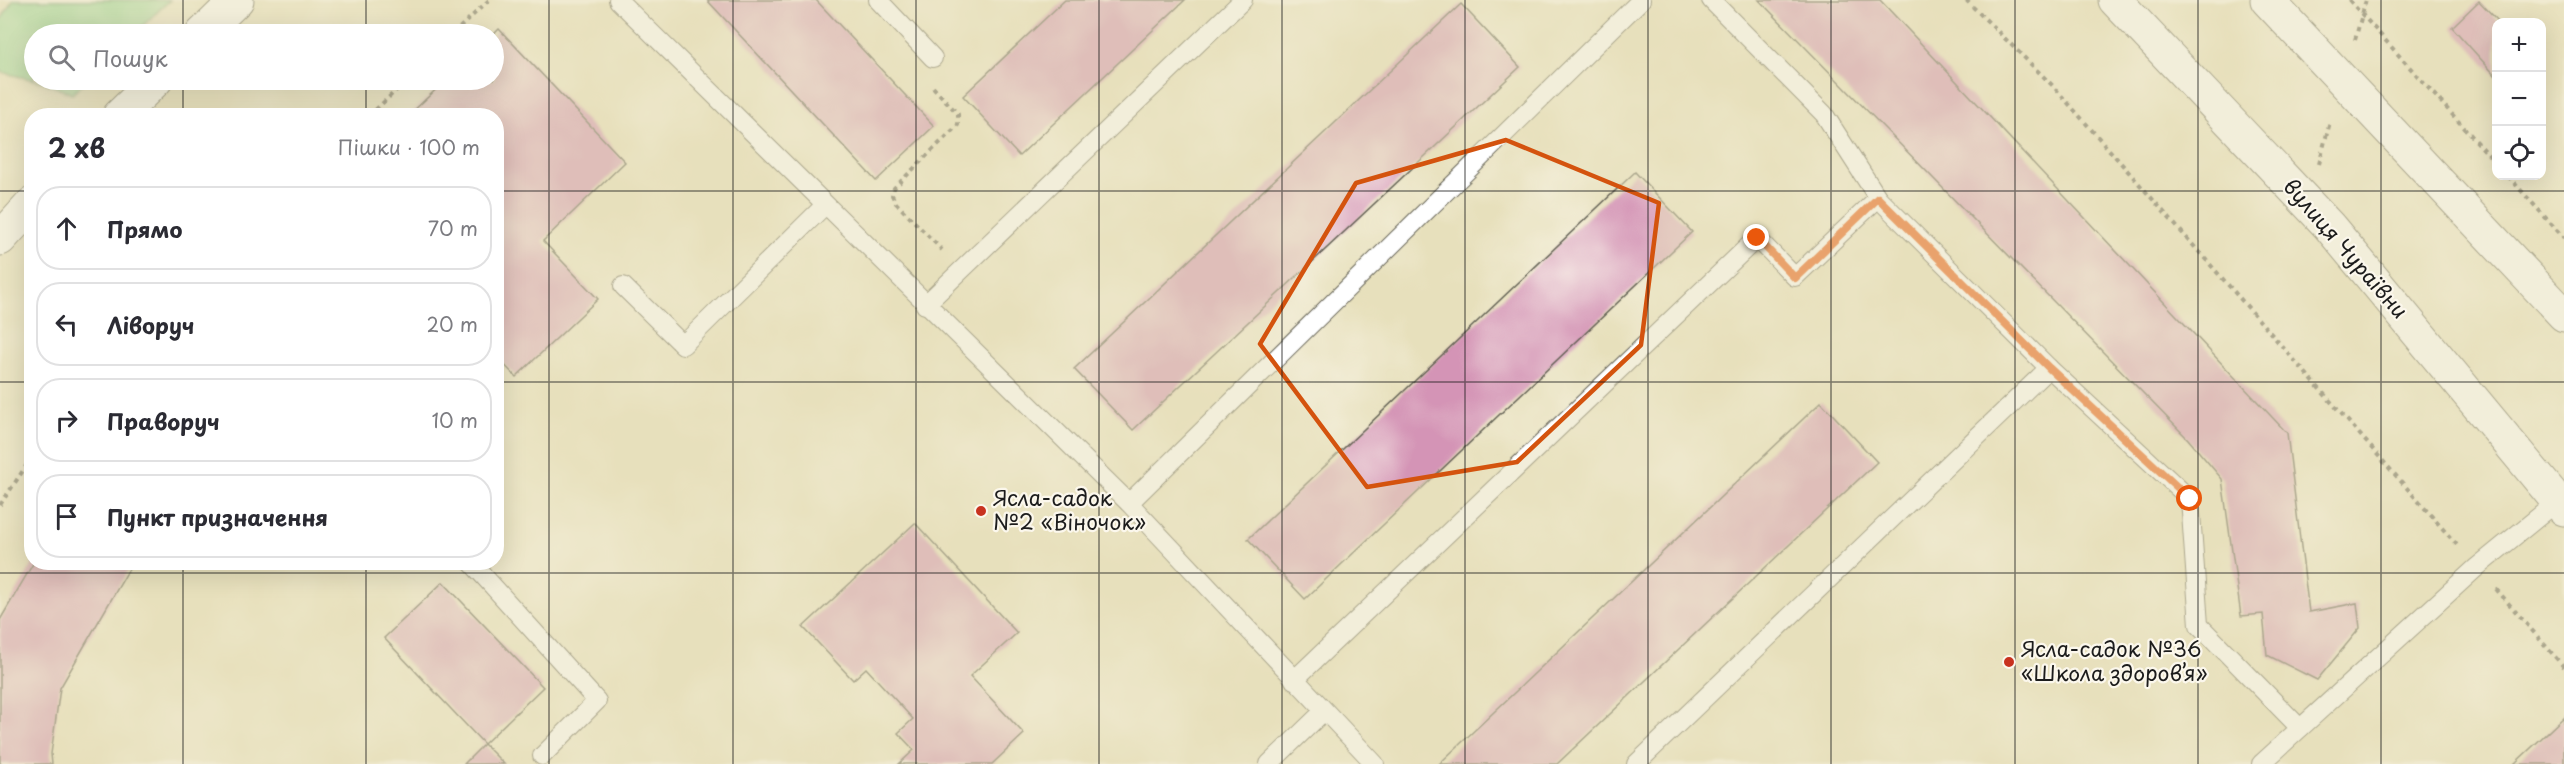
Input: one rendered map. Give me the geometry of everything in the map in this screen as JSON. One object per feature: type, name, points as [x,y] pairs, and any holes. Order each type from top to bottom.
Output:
[{"type":"street","points":[[212,24],[237,0]]},
{"type":"street","name":"вулиця Чураївни","points":[[2115,0],[2374,280],[2561,505]]},
{"type":"street","points":[[2267,0],[2341,81],[2561,305]]},
{"type":"street","points":[[127,108],[146,90]]},
{"type":"street","points":[[0,239],[24,213]]},
{"type":"lane","points":[[618,0],[925,305],[1129,502],[1375,764]]},
{"type":"lane","points":[[878,0],[933,58]]},
{"type":"lane","points":[[925,305],[1243,0]]},
{"type":"lane","points":[[1129,502],[1641,0]]},
{"type":"lane","points":[[1711,0],[1824,114],[1878,198],[2049,368],[2190,499],[2199,625],[2300,728]]},
{"type":"lane","points":[[1294,680],[1757,238],[1795,278],[1878,198]]},
{"type":"lane","points":[[623,286],[683,345],[825,205]]},
{"type":"lane","points":[[1635,764],[2049,368]]},
{"type":"lane","points":[[2261,764],[2477,567],[2561,505]]},
{"type":"lane","points":[[478,570],[597,700],[542,756]]},
{"type":"lane","points":[[1269,764],[1324,711]]},
{"type":"path","points":[[464,24],[489,0]]},
{"type":"path","points":[[1965,0],[2053,86],[2564,667]]},
{"type":"path","points":[[2349,0],[2492,159]]},
{"type":"path","points":[[933,58],[918,71],[958,114],[958,125],[894,188],[892,195],[897,203],[962,269]]},
{"type":"path","points":[[2308,206],[2341,81]]},
{"type":"path","points":[[377,108],[396,90]]},
{"type":"path","points":[[2512,180],[2564,238]]},
{"type":"path","points":[[0,505],[24,469]]},
{"type":"highlighted area","points":[[1506,140],[1659,203],[1641,345],[1517,462],[1367,487],[1260,344],[1356,183]]},
{"type":"green space","points":[[13,0],[170,0],[145,24],[24,24],[24,78],[0,72],[0,21]]},
{"type":"green space","points":[[62,90],[76,90],[72,94]]},
{"type":"building","points":[[707,0],[816,0],[934,126],[876,181]]},
{"type":"building","points":[[1065,0],[1185,0],[1019,156],[963,96]]},
{"type":"building","points":[[1759,0],[1880,0],[2287,433],[2309,612],[2357,603],[2360,628],[2317,680],[2267,655],[2263,614],[2241,616],[2222,479],[2188,439]]},
{"type":"building","points":[[2479,1],[2495,18],[2492,18],[2492,72],[2452,27]]},
{"type":"building","points":[[1461,4],[1520,67],[1133,430],[1074,369]]},
{"type":"building","points":[[504,34],[625,162],[543,241],[598,299],[516,377],[504,364],[504,108],[416,108],[435,90],[504,90]]},
{"type":"building","points":[[1635,172],[1692,232],[1305,599],[1248,539]]},
{"type":"building","points":[[1821,402],[1877,462],[1557,764],[1439,764]]},
{"type":"building","points":[[915,523],[1017,633],[970,676],[1024,734],[992,764],[899,764],[914,750],[898,733],[913,719],[866,668],[853,680],[803,627]]},
{"type":"building","points":[[29,570],[128,570],[60,688],[51,754],[52,764],[0,764],[0,620]]},
{"type":"building","points":[[443,582],[543,687],[484,744],[384,638]]},
{"type":"building","points":[[2564,717],[2564,764],[2514,764]]},
{"type":"building","points":[[484,744],[504,764],[464,764]]},
{"type":"place","name":"Ясла-садок №2 «Віночок»","points":[[981,511]]},
{"type":"place","name":"Ясла-садок №36 «Школа здоров’я»","points":[[2009,662]]},
{"type":"route","points":[[1757,238],[1795,278],[1878,198],[2049,368],[2190,499]]}]
